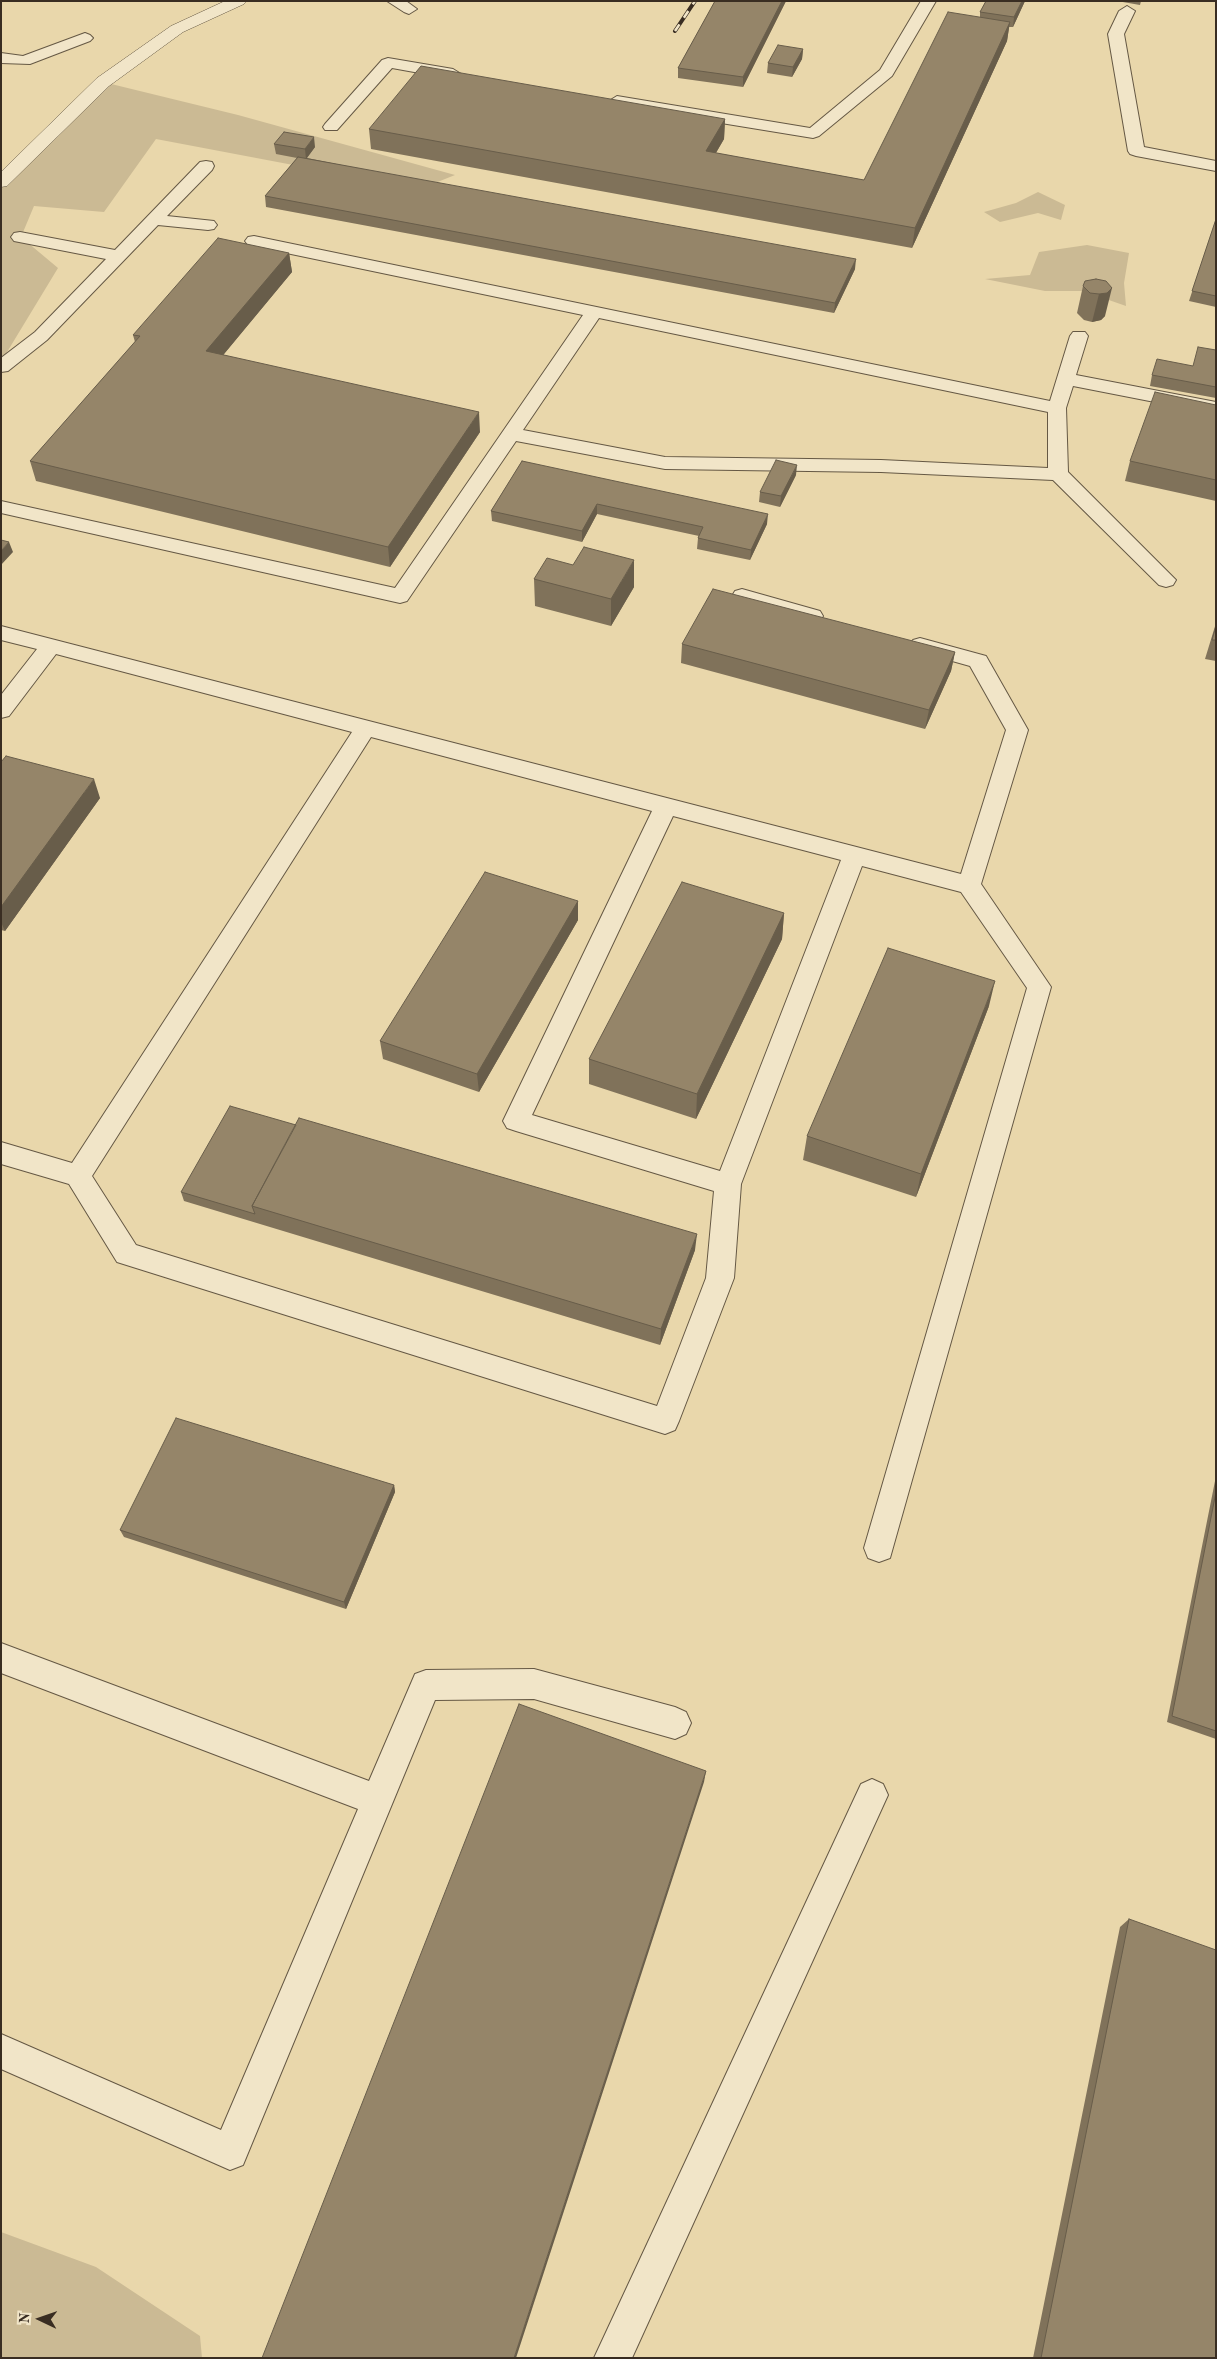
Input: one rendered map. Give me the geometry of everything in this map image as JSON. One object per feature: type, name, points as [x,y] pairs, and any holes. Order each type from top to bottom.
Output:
[{"type":"street","points":[[1,182],[103,82],[177,29],[238,1]]},
{"type":"lane","points":[[394,1],[409,9]]},
{"type":"lane","points":[[600,98],[813,133],[886,73],[929,1]]},
{"type":"lane","points":[[1127,11],[1116,34],[1136,151],[1216,166]]},
{"type":"lane","points":[[1,58],[24,62],[85,38]]},
{"type":"lane","points":[[331,127],[388,63],[465,76]]},
{"type":"lane","points":[[1,367],[41,336],[206,166]]},
{"type":"lane","points":[[154,220],[208,225]]},
{"type":"lane","points":[[20,237],[120,256]]},
{"type":"lane","points":[[254,241],[1057,408]]},
{"type":"lane","points":[[1,507],[400,596],[594,312]]},
{"type":"lane","points":[[1058,474],[1057,408],[1079,336]]},
{"type":"lane","points":[[1066,379],[1216,408]]},
{"type":"lane","points":[[511,434],[665,463],[881,466],[1058,474],[1166,580]]},
{"type":"lane","points":[[742,596],[836,622]]},
{"type":"lane","points":[[1,633],[969,885],[1039,987],[879,1548]]},
{"type":"lane","points":[[903,640],[978,662],[1017,730],[969,885]]},
{"type":"lane","points":[[1,711],[51,646]]},
{"type":"lane","points":[[78,1176],[366,728]]},
{"type":"lane","points":[[666,806],[516,1121],[728,1184]]},
{"type":"lane","points":[[1,1152],[78,1176],[127,1254],[665,1420],[720,1278],[728,1184],[855,854]]},
{"type":"lane","points":[[1,1658],[376,1800]]},
{"type":"lane","points":[[1,2051],[230,2152],[376,1800],[426,1685],[534,1684],[675,1723]]},
{"type":"lane","points":[[613,2358],[872,1795]]},
{"type":"shaded area","points":[[103,82],[238,115],[455,175],[420,189],[156,139],[104,212],[34,206],[21,237],[58,268],[1,362],[1,182]]},
{"type":"shaded area","points":[[1038,192],[1065,205],[1061,220],[1038,213],[1000,222],[984,212],[1016,203]]},
{"type":"shaded area","points":[[1087,245],[1129,253],[1124,283],[1126,306],[1083,291],[1045,291],[985,279],[1030,275],[1039,252]]},
{"type":"shaded area","points":[[1,2232],[96,2267],[200,2336],[202,2358],[1,2358]]},
{"type":"building","points":[[715,1],[782,1],[743,77],[678,68]]},
{"type":"building","points":[[986,1],[1022,1],[1014,17],[980,12]]},
{"type":"building","points":[[948,12],[1010,22],[915,228],[369,129],[421,66],[725,119],[706,151],[864,180]]},
{"type":"building","points":[[778,45],[803,49],[793,67],[768,63]]},
{"type":"building","points":[[284,132],[314,137],[305,149],[274,144]]},
{"type":"building","points":[[298,157],[856,259],[835,303],[265,196]]},
{"type":"building","points":[[1216,219],[1216,296],[1192,291]]},
{"type":"building","points":[[218,238],[289,253],[206,351],[479,412],[388,547],[30,461],[140,336],[133,335]]},
{"type":"building","points":[[1096,279],[1106,281],[1112,288],[1107,293],[1090,293],[1083,286],[1085,281]]},
{"type":"building","points":[[1198,347],[1216,350],[1216,387],[1152,375],[1157,359],[1193,366]]},
{"type":"building","points":[[1155,392],[1216,405],[1216,480],[1130,461]]},
{"type":"building","points":[[776,460],[797,465],[781,496],[760,492]]},
{"type":"building","points":[[522,461],[768,514],[751,550],[698,538],[703,527],[597,504],[582,531],[491,511]]},
{"type":"building","points":[[1,540],[9,542],[1,551]]},
{"type":"building","points":[[584,547],[634,560],[611,599],[534,579],[547,558],[573,565]]},
{"type":"building","points":[[713,589],[955,652],[929,710],[682,644]]},
{"type":"building","points":[[1216,626],[1216,640],[1212,640]]},
{"type":"building","points":[[6,756],[94,779],[1,907],[1,762]]},
{"type":"building","points":[[485,872],[578,901],[477,1074],[380,1041]]},
{"type":"building","points":[[682,882],[784,913],[697,1094],[589,1059]]},
{"type":"building","points":[[888,948],[995,981],[921,1174],[807,1136]]},
{"type":"building","points":[[230,1106],[296,1125],[252,1206],[255,1214],[181,1192]]},
{"type":"building","points":[[299,1118],[697,1234],[661,1329],[252,1206]]},
{"type":"building","points":[[176,1418],[394,1485],[344,1602],[120,1530]]},
{"type":"building","points":[[1216,1492],[1216,1731],[1172,1716]]},
{"type":"building","points":[[519,1704],[706,1771],[514,2358],[262,2358]]},
{"type":"building","points":[[1129,1919],[1216,1950],[1216,2358],[1041,2358]]},
{"type":"railway","points":[[675,31],[695,1]]}]
